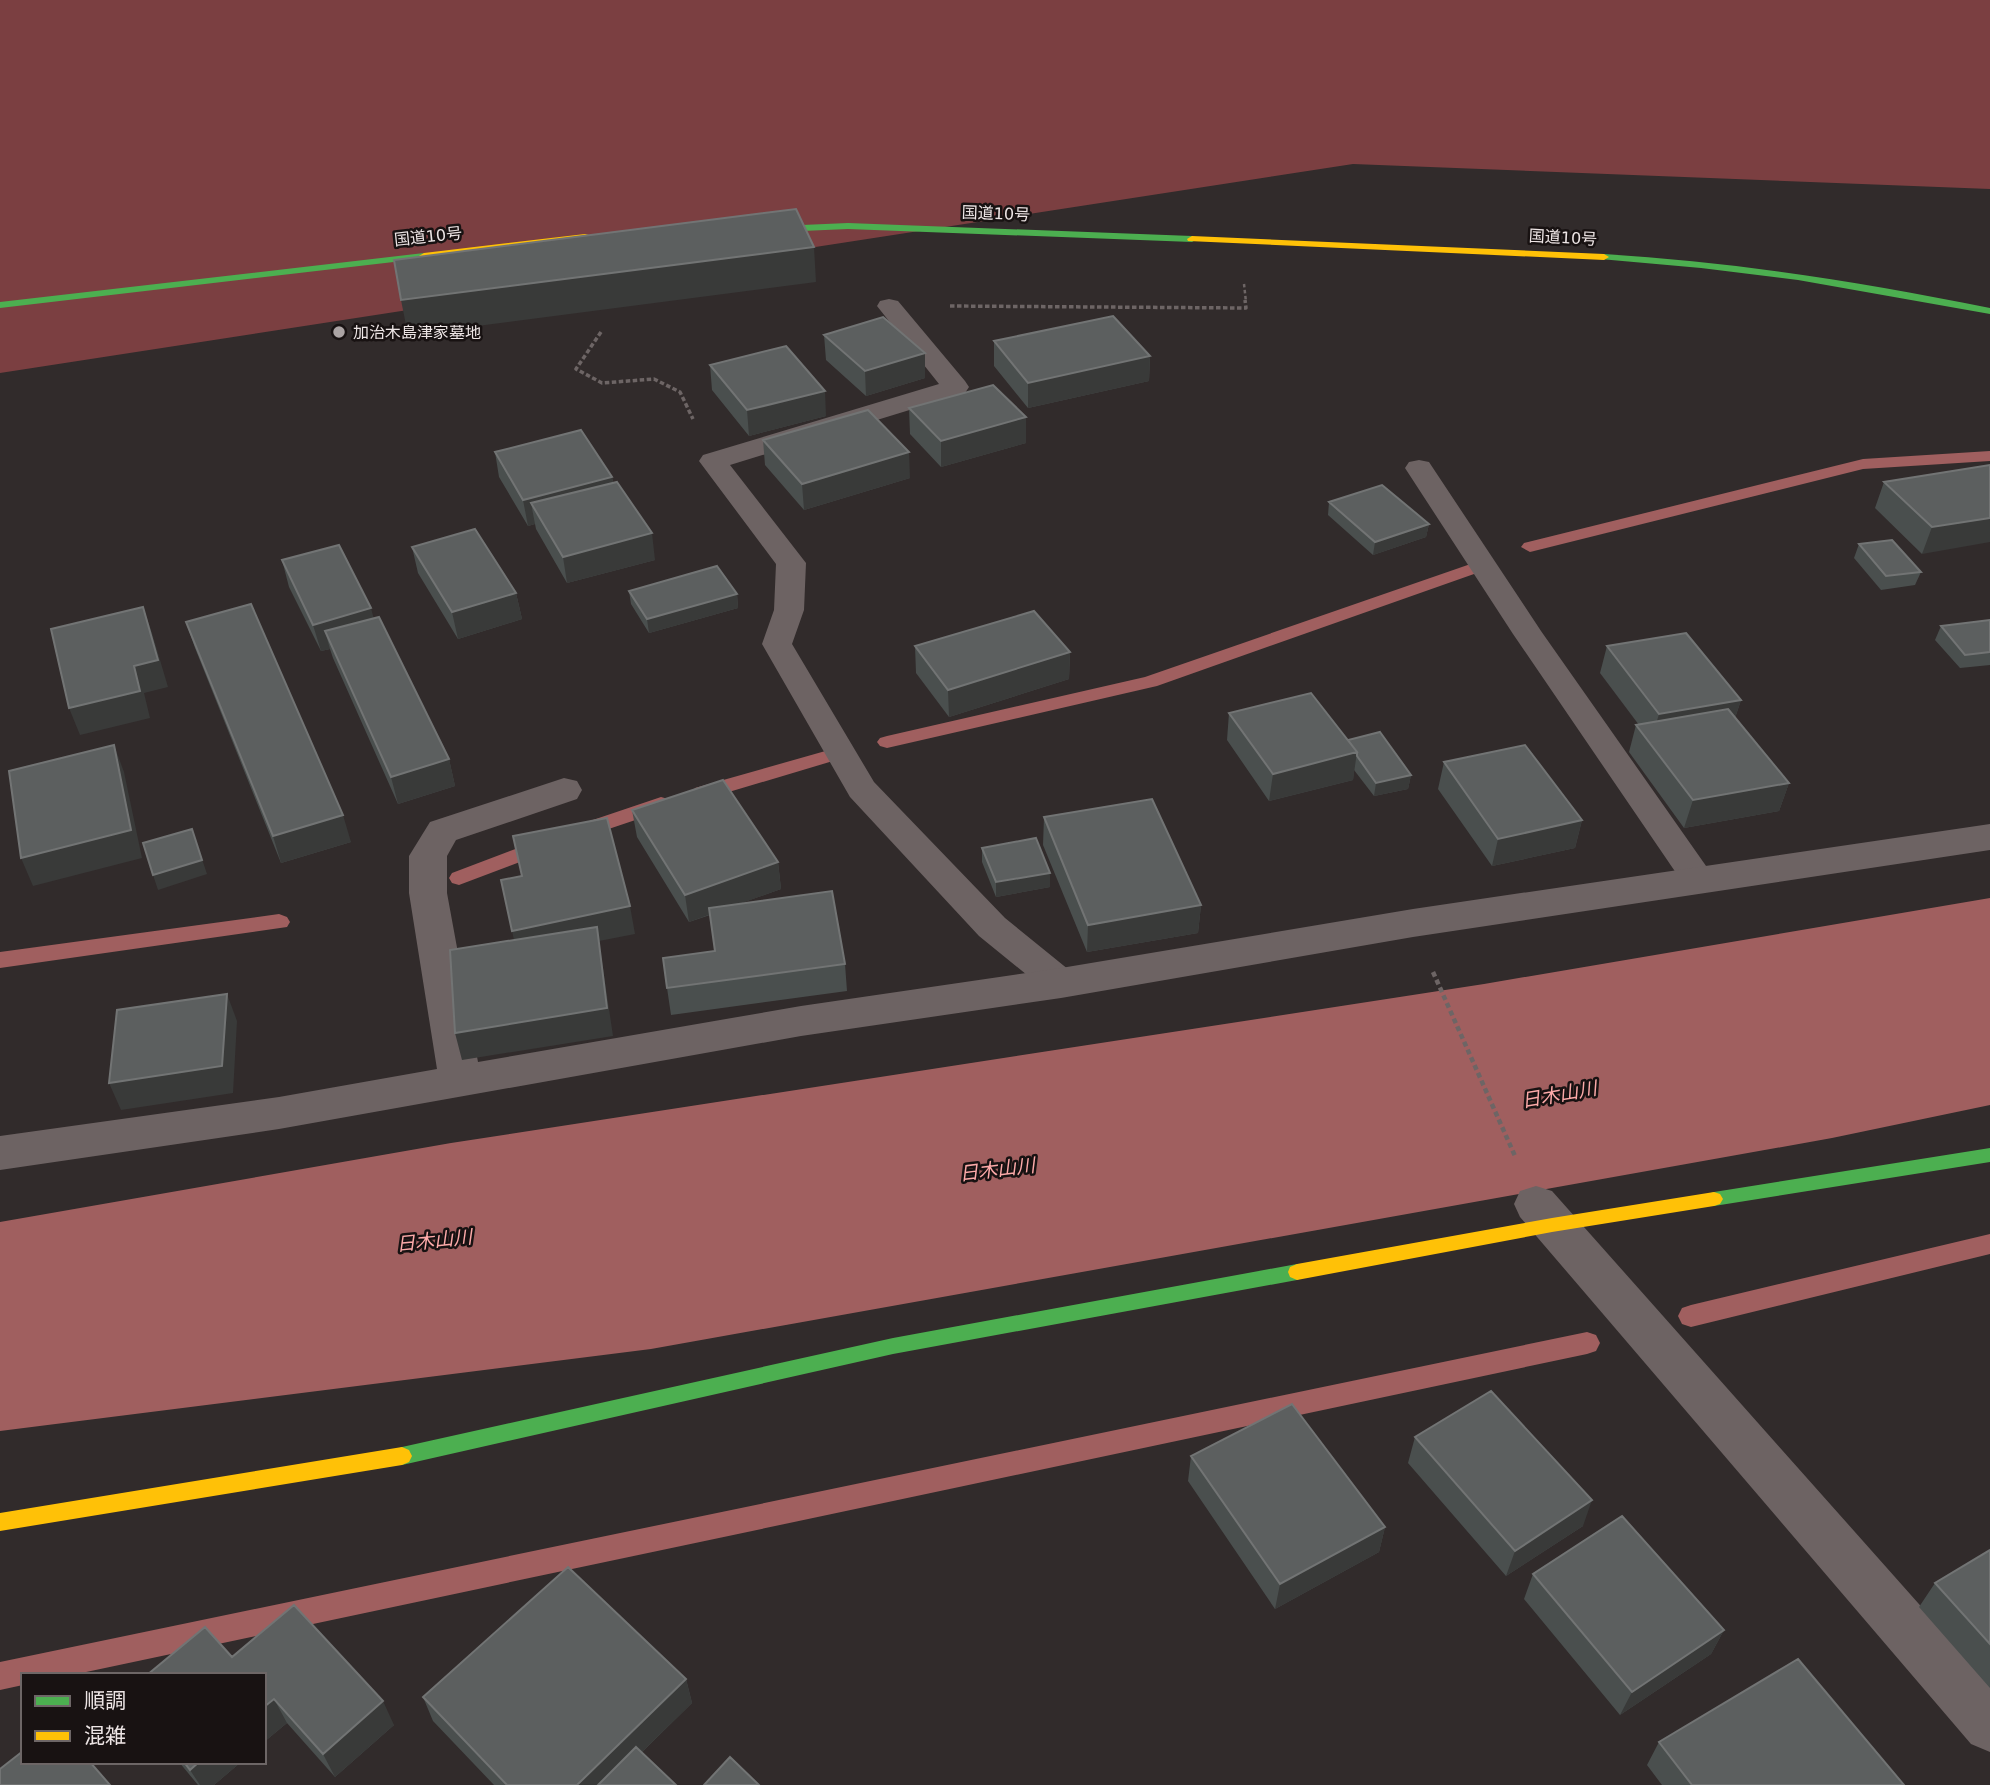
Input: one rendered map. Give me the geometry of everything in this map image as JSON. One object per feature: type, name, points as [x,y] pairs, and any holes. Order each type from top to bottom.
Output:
[{"type":"main road","name":"国道10号","points":[[739,231],[848,226],[1240,240],[1682,261],[1856,284],[1990,311]]},
{"type":"main road","name":"国道10号","points":[[0,305],[309,267],[603,236]]},
{"type":"main road","points":[[0,1522],[380,1461],[893,1346],[1544,1215],[1990,1154]]},
{"type":"street","points":[[460,1079],[428,893],[428,856],[443,831],[564,790]]},
{"type":"street","points":[[0,1153],[279,1113],[801,1021],[1060,983],[1413,923],[1990,837]]},
{"type":"street","points":[[1544,1215],[1990,1725]]},
{"type":"lane","points":[[889,306],[956,387],[713,461],[791,564],[789,610],[776,644],[862,789],[992,927],[1060,983]]},
{"type":"lane","points":[[1419,468],[1482,565],[1699,881]]},
{"type":"path","points":[[889,306],[1246,308],[1240,240]]},
{"type":"path","points":[[601,332],[576,369],[602,383],[654,379],[680,392],[713,461]]},
{"type":"path","points":[[1432,968],[1544,1215]]},
{"type":"shaded area","points":[[0,0],[1990,0],[1990,189],[1353,164],[0,373]]},
{"type":"water","name":"日木山川","points":[[1990,898],[1990,1105],[1832,1138],[651,1349],[0,1431],[0,1222],[451,1143],[1484,984]]},
{"type":"building","points":[[796,209],[814,247],[401,300],[394,260]]},
{"type":"building","points":[[1113,316],[1150,356],[1028,383],[994,341]]},
{"type":"building","points":[[883,317],[925,353],[865,371],[824,335]]},
{"type":"building","points":[[786,346],[825,391],[747,410],[710,365]]},
{"type":"building","points":[[993,385],[1026,417],[941,441],[909,408]]},
{"type":"building","points":[[868,410],[909,452],[802,484],[763,440]]},
{"type":"building","points":[[581,430],[612,477],[523,500],[495,452]]},
{"type":"building","points":[[1990,465],[1990,518],[1932,527],[1884,482]]},
{"type":"building","points":[[617,482],[652,533],[563,557],[531,503]]},
{"type":"building","points":[[1382,485],[1429,524],[1375,542],[1329,502]]},
{"type":"building","points":[[475,529],[516,593],[452,612],[412,547]]},
{"type":"building","points":[[1892,540],[1921,572],[1886,576],[1859,544]]},
{"type":"building","points":[[339,545],[371,608],[313,625],[282,560]]},
{"type":"building","points":[[717,566],[737,594],[647,619],[629,591]]},
{"type":"building","points":[[251,604],[343,815],[273,836],[186,622]]},
{"type":"building","points":[[143,607],[158,660],[134,666],[140,691],[69,708],[51,629]]},
{"type":"building","points":[[1034,611],[1070,652],[948,690],[915,646]]},
{"type":"building","points":[[379,617],[449,759],[391,777],[325,631]]},
{"type":"building","points":[[1990,620],[1990,652],[1965,655],[1941,626]]},
{"type":"building","points":[[1686,633],[1741,700],[1659,714],[1607,646]]},
{"type":"building","points":[[1311,693],[1357,752],[1273,774],[1229,713]]},
{"type":"building","points":[[1728,709],[1789,783],[1693,800],[1636,725]]},
{"type":"building","points":[[1380,732],[1411,775],[1376,783],[1348,740]]},
{"type":"building","points":[[114,745],[131,830],[21,858],[9,771]]},
{"type":"building","points":[[1525,745],[1582,820],[1498,839],[1444,762]]},
{"type":"building","points":[[723,780],[778,862],[685,895],[632,810]]},
{"type":"building","points":[[1152,799],[1201,905],[1088,925],[1044,817]]},
{"type":"building","points":[[607,818],[630,906],[512,931],[501,880],[522,876],[513,836]]},
{"type":"building","points":[[192,829],[202,860],[153,875],[143,843]]},
{"type":"building","points":[[1036,838],[1050,873],[996,882],[982,848]]},
{"type":"building","points":[[832,891],[845,964],[667,988],[663,958],[715,951],[709,908]]},
{"type":"building","points":[[597,927],[607,1008],[455,1033],[450,950]]},
{"type":"building","points":[[227,994],[222,1066],[109,1083],[117,1010]]},
{"type":"building","points":[[1491,1391],[1592,1500],[1515,1551],[1415,1437]]},
{"type":"building","points":[[1292,1404],[1385,1527],[1280,1584],[1191,1456]]},
{"type":"building","points":[[1622,1516],[1724,1630],[1632,1692],[1533,1574]]},
{"type":"building","points":[[1990,1550],[1990,1644],[1935,1583]]},
{"type":"building","points":[[568,1567],[686,1679],[577,1785],[507,1785],[423,1697]]},
{"type":"building","points":[[294,1605],[383,1701],[323,1754],[274,1699],[266,1705],[266,1673],[149,1673],[205,1627],[232,1657]]},
{"type":"building","points":[[1798,1659],[1904,1785],[1692,1785],[1659,1742]]},
{"type":"building","points":[[636,1747],[676,1785],[598,1785]]},
{"type":"building","points":[[21,1753],[21,1764],[92,1764],[110,1785],[0,1785],[0,1769]]},
{"type":"building","points":[[730,1757],[759,1785],[704,1785]]},
{"type":"building","points":[[186,1764],[197,1764],[190,1770]]},
{"type":"waterway","points":[[1530,547],[1863,464],[1990,456]]},
{"type":"waterway","points":[[887,742],[1150,682],[1485,564]]},
{"type":"waterway","points":[[702,793],[836,754]]},
{"type":"waterway","points":[[582,831],[661,804]]},
{"type":"waterway","points":[[459,878],[542,846]]},
{"type":"waterway","points":[[0,960],[279,922]]},
{"type":"waterway","points":[[1691,1316],[1990,1244]]},
{"type":"waterway","points":[[0,1676],[1587,1343]]},
{"type":"traffic: fast","points":[[754,230],[848,226],[1192,239]]},
{"type":"traffic: fast","points":[[0,305],[424,256]]},
{"type":"traffic: fast","points":[[1604,257],[1701,264],[1798,276],[1990,311]]},
{"type":"traffic: fast","points":[[1714,1199],[1990,1155]]},
{"type":"traffic: fast","points":[[402,1456],[893,1346],[1297,1272]]},
{"type":"traffic: slow","points":[[424,256],[585,237]]},
{"type":"traffic: slow","points":[[1192,239],[1604,257]]},
{"type":"traffic: slow","points":[[1297,1272],[1552,1225],[1714,1199]]},
{"type":"traffic: slow","points":[[0,1522],[402,1456]]},
{"type":"place","name":"加治木島津家墓地","points":[[339,332]]}]
